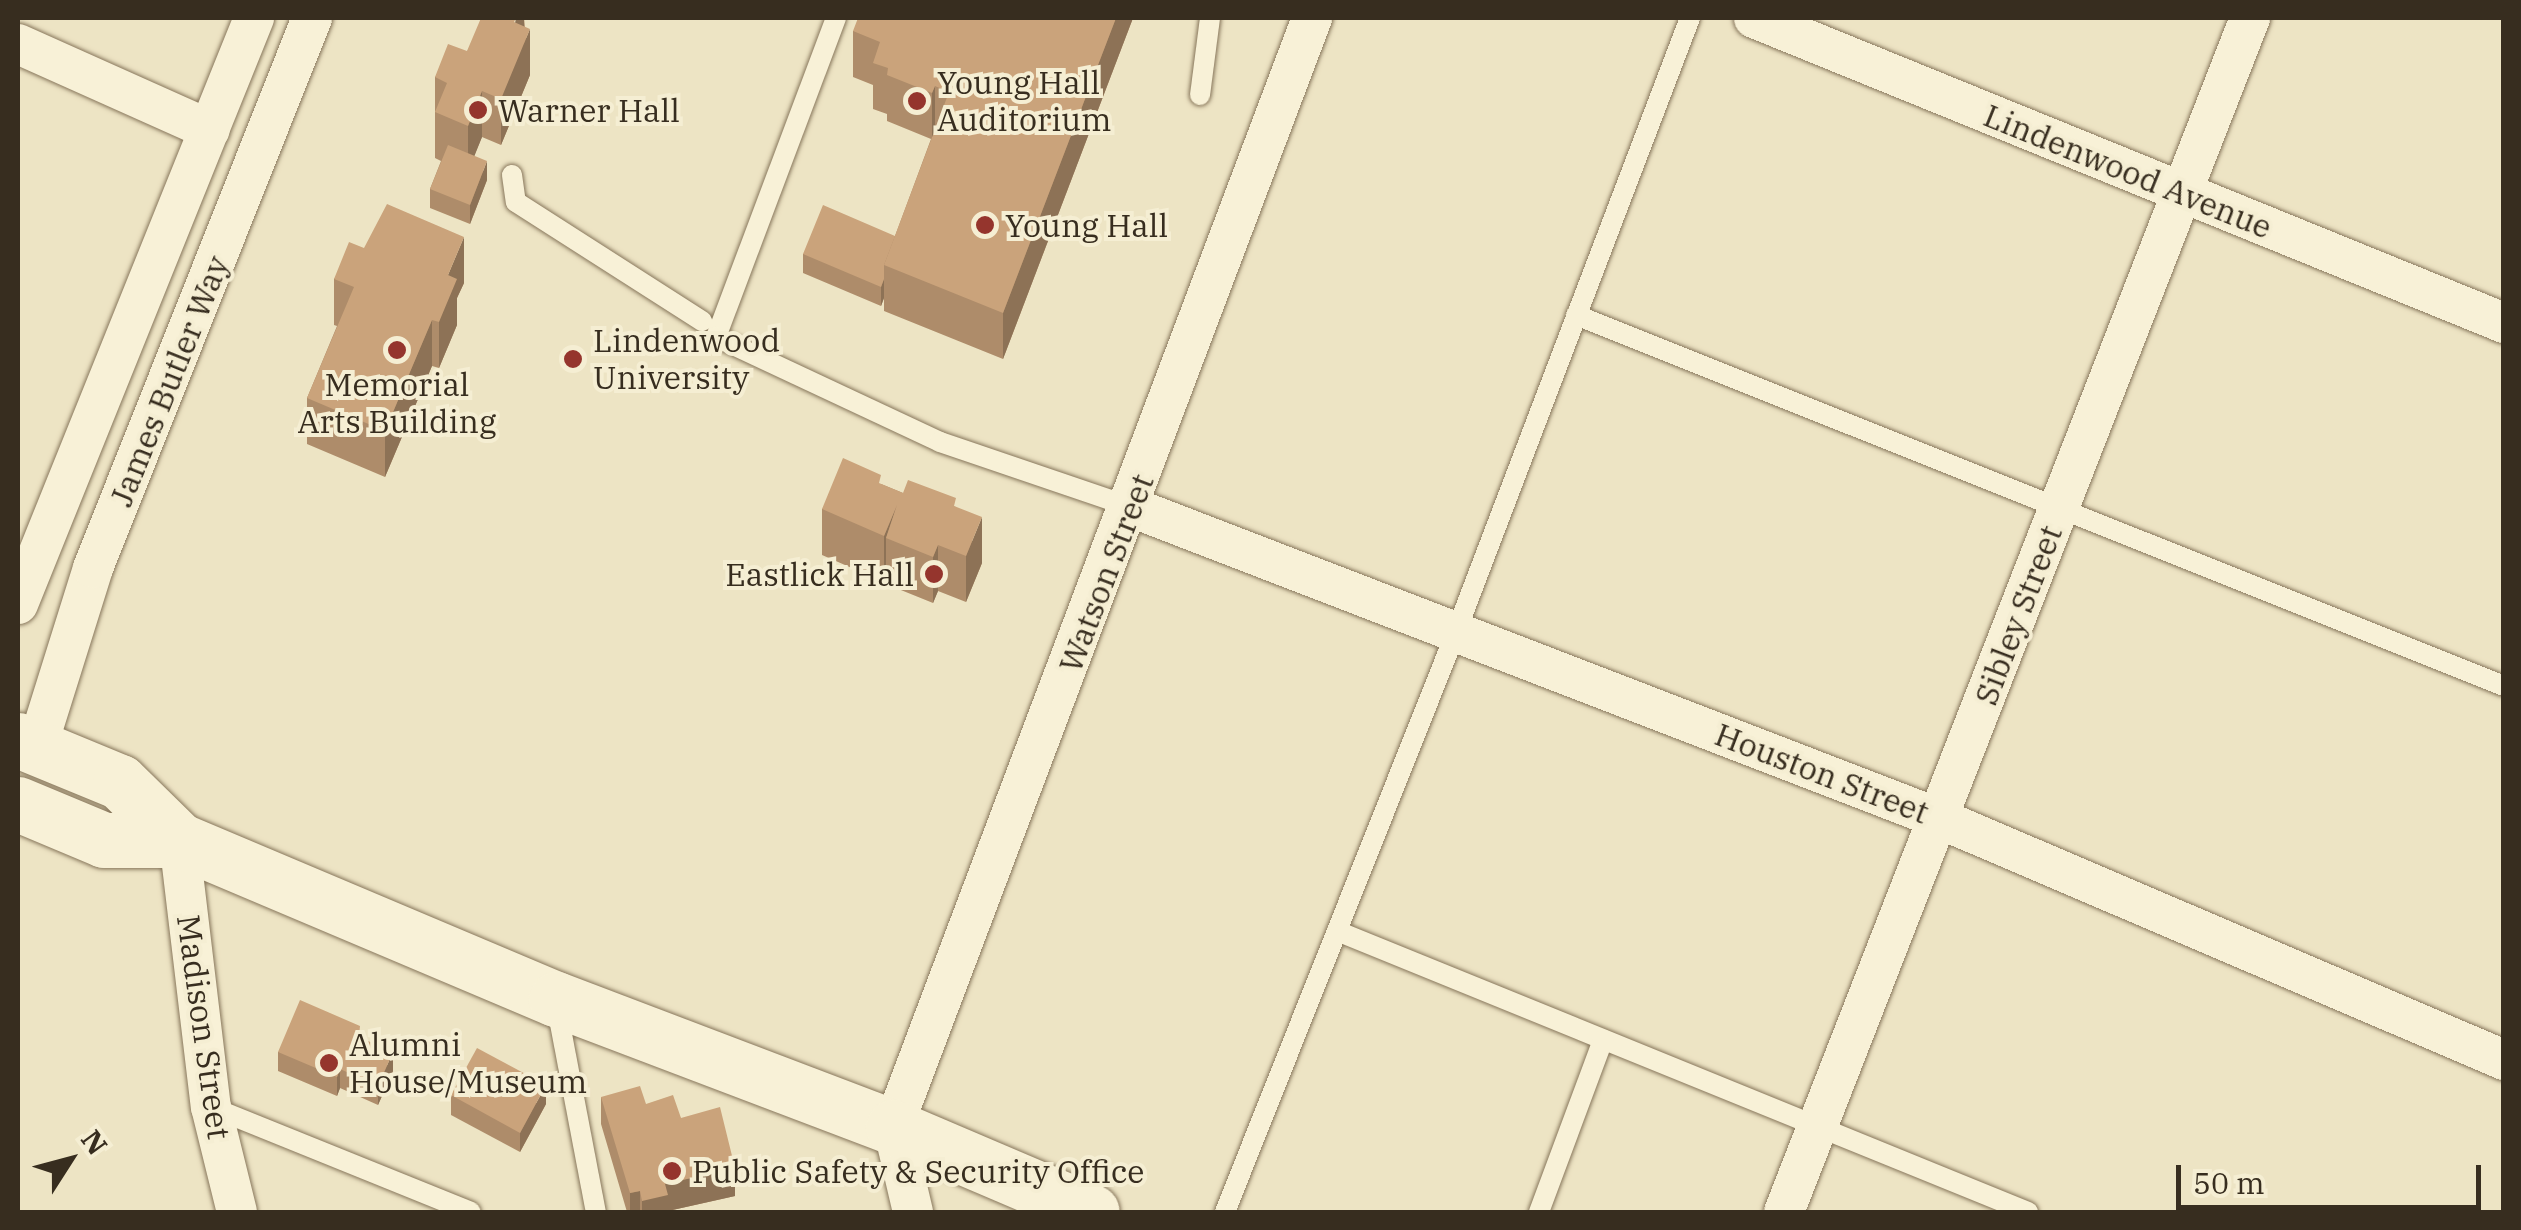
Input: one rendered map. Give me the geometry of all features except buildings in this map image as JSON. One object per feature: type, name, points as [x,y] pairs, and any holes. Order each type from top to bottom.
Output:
[{"type":"main road","points":[[27,744],[120,782],[179,840],[556,999],[893,1127],[1092,1212]]},
{"type":"main road","points":[[18,804],[104,840],[179,840]]},
{"type":"street","name":"James Butler Way","points":[[18,604],[254,18]]},
{"type":"street","name":"James Butler Way","points":[[27,744],[312,18]]},
{"type":"street","name":"Watson Street","points":[[893,1127],[1132,507],[1312,18]]},
{"type":"street","name":"Lindenwood Avenue","points":[[1754,18],[2504,323]]},
{"type":"street","name":"Sibley Street","points":[[1784,1212],[2186,194],[2250,18]]},
{"type":"street","points":[[18,44],[210,130]]},
{"type":"street","name":"Houston Street","points":[[1132,507],[1938,818],[2504,1060]]},
{"type":"street","name":"Madison Street","points":[[179,840],[211,1107],[236,1212]]},
{"type":"street","points":[[893,1127],[913,1212]]},
{"type":"lane","points":[[836,18],[716,337],[987,458],[1132,507]]},
{"type":"lane","points":[[1200,94],[1210,18]]},
{"type":"lane","points":[[1225,1212],[1456,632],[1690,18]]},
{"type":"lane","points":[[512,174],[516,202],[702,321]]},
{"type":"lane","points":[[1576,315],[2058,513],[2504,686]]},
{"type":"lane","points":[[1337,931],[2028,1212]]},
{"type":"lane","points":[[556,999],[596,1212]]},
{"type":"lane","points":[[1539,1212],[1603,1040]]},
{"type":"lane","points":[[211,1107],[472,1212]]},
{"type":"place","name":"Young Hall Auditorium","points":[[917,101]]},
{"type":"place","name":"Warner Hall","points":[[478,110]]},
{"type":"place","name":"Young Hall","points":[[985,225]]},
{"type":"place","name":"Memorial Arts Building","points":[[397,350]]},
{"type":"place","name":"Lindenwood University","points":[[573,359]]},
{"type":"place","name":"Eastlick Hall","points":[[934,574]]},
{"type":"place","name":"Alumni House/Museum","points":[[329,1063]]},
{"type":"place","name":"Public Safety & Security Office","points":[[672,1171]]}]
